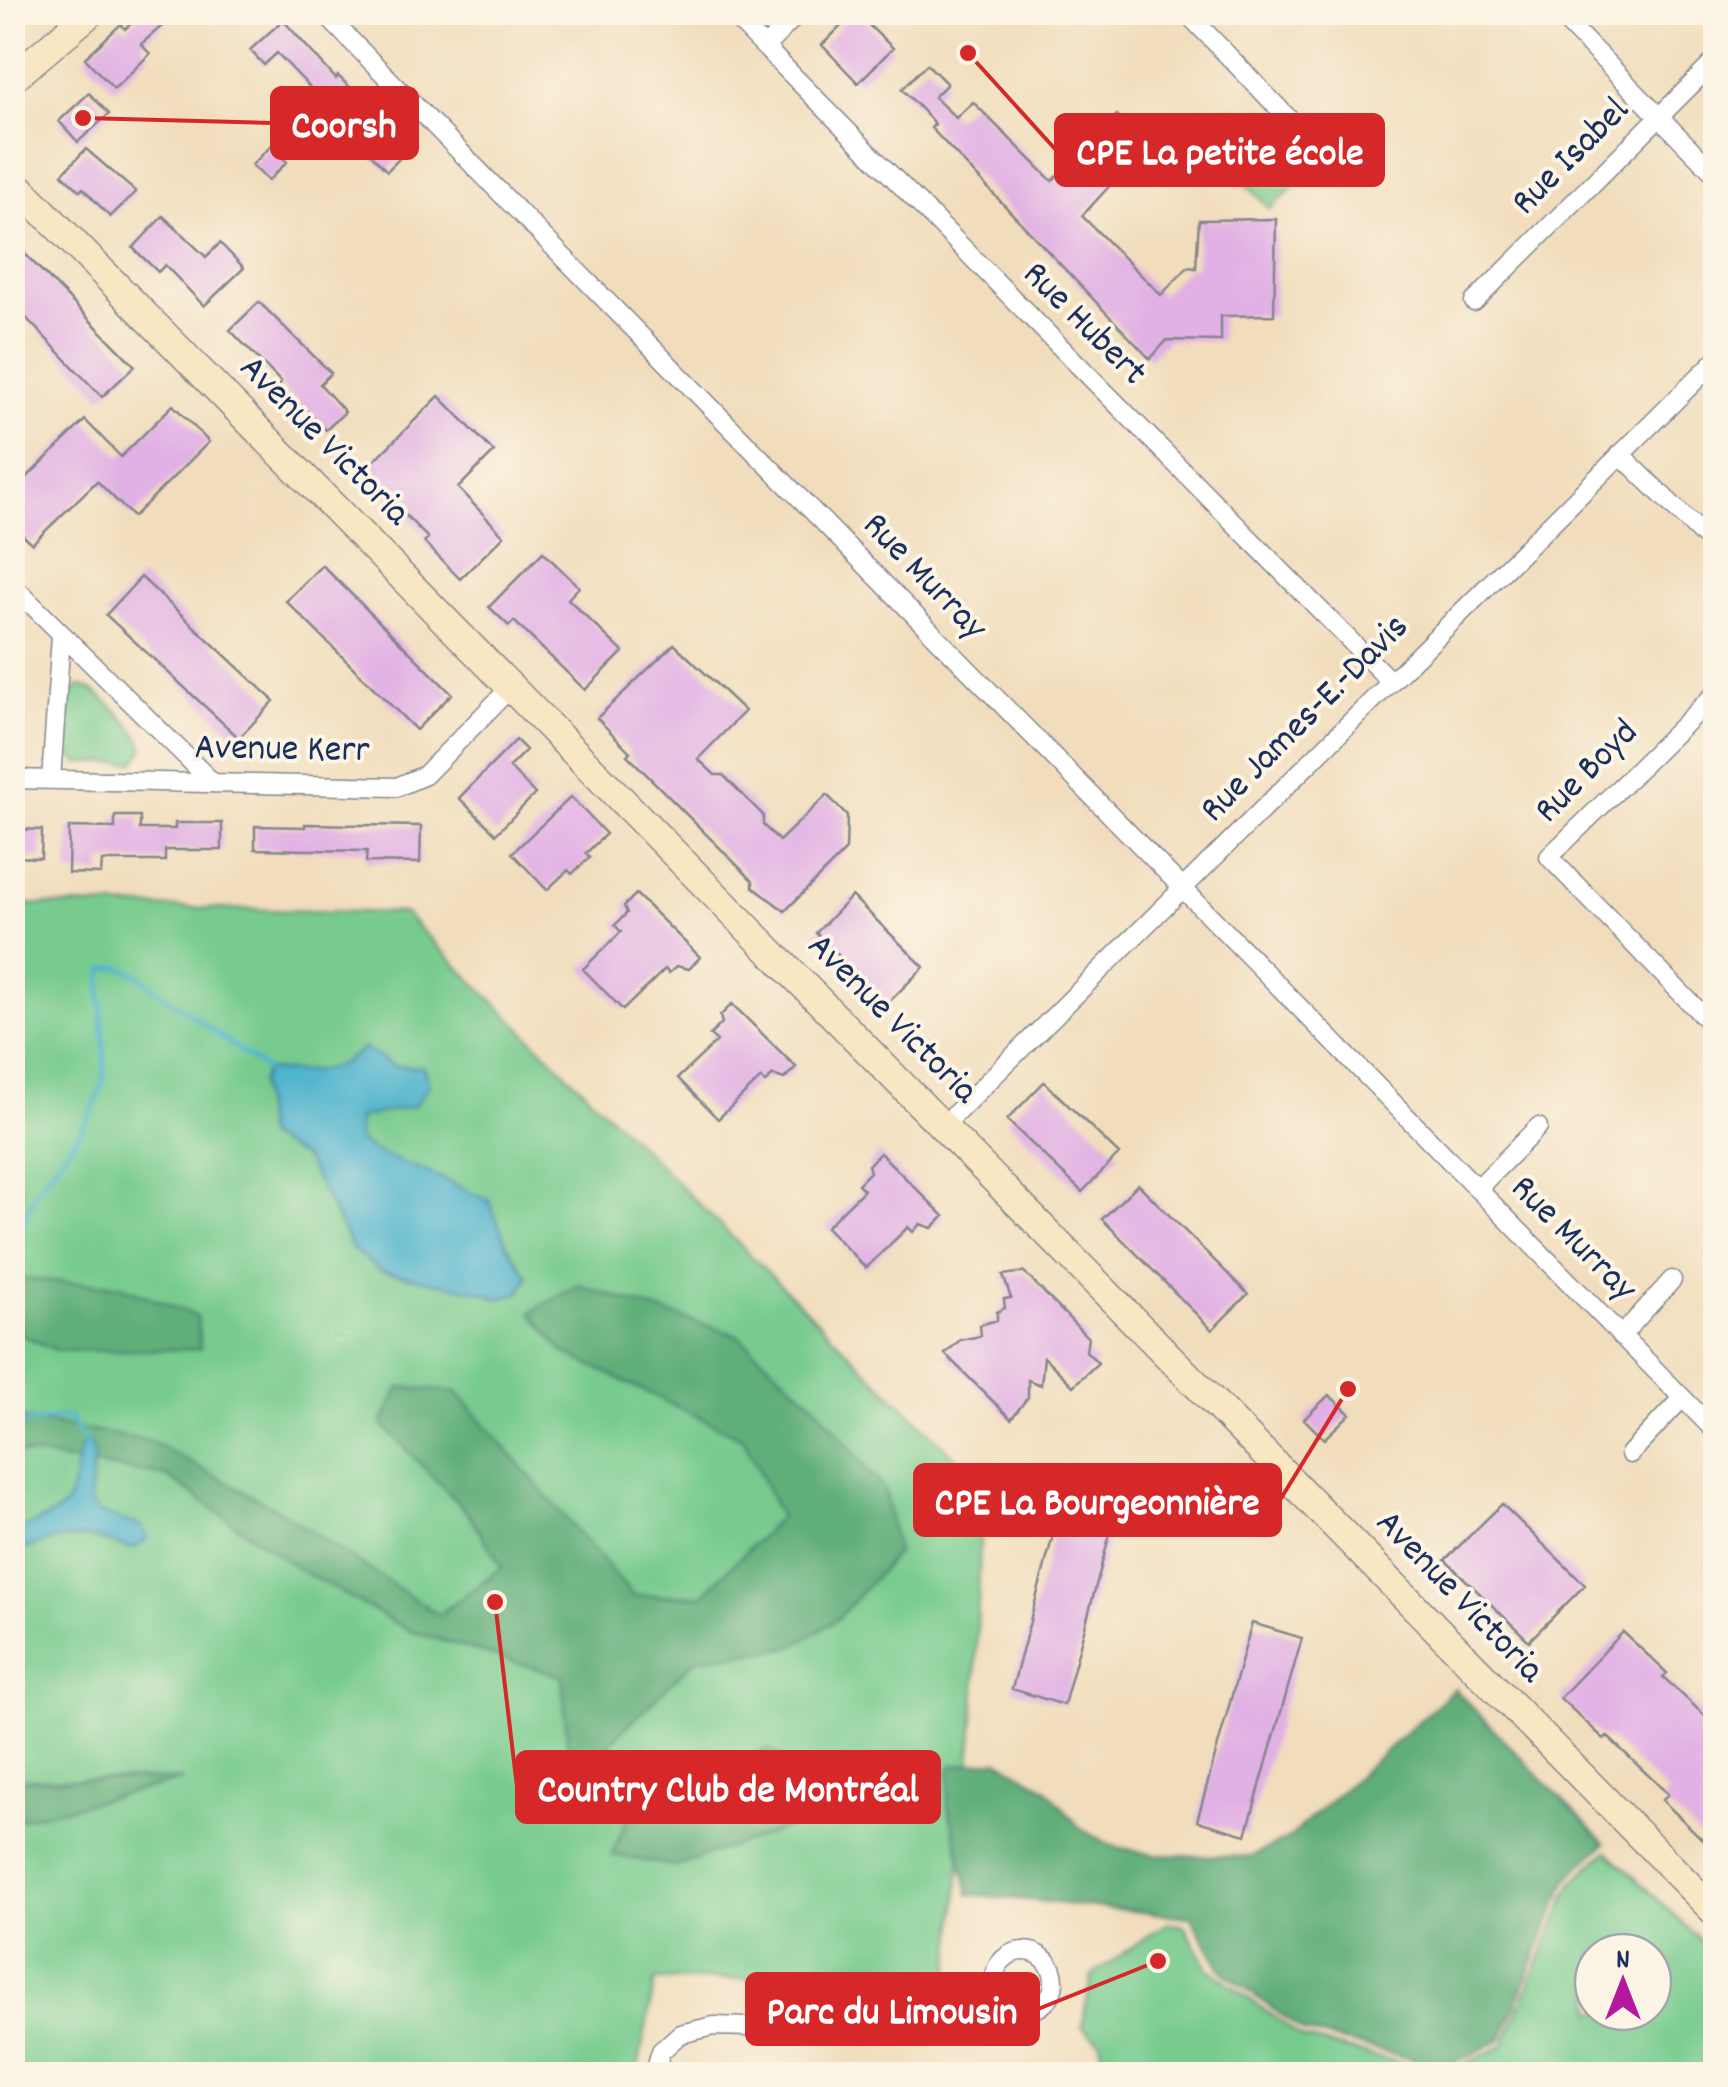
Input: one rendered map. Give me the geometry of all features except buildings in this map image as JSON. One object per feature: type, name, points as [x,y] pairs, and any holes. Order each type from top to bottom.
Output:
[{"type":"street","points":[[12,79],[90,12]]},
{"type":"street","name":"Rue Murray","points":[[323,12],[1716,1432]]},
{"type":"street","name":"Rue Hubert","points":[[730,12],[1391,682]]},
{"type":"street","points":[[765,47],[799,12]]},
{"type":"street","points":[[1186,12],[1312,143]]},
{"type":"street","points":[[1557,12],[1716,175]]},
{"type":"street","name":"Rue Isabel","points":[[1474,302],[1716,60]]},
{"type":"street","name":"Avenue Victoria","points":[[12,180],[1716,1913]]},
{"type":"street","name":"Rue James-E.-Davis","points":[[943,1126],[1716,360]]},
{"type":"street","points":[[1620,454],[1716,548]]},
{"type":"street","points":[[12,586],[212,782]]},
{"type":"street","points":[[51,780],[60,636]]},
{"type":"street","name":"Avenue Kerr","points":[[12,778],[397,787],[425,775],[511,687]]},
{"type":"street","name":"Rue Boyd","points":[[1715,695],[1549,858],[1716,1028]]},
{"type":"street","name":"Rue Murray","points":[[1476,1189],[1538,1127]]},
{"type":"street","name":"Rue Murray","points":[[1621,1336],[1672,1280]]},
{"type":"street","points":[[1630,1454],[1682,1398]]},
{"type":"street","points":[[654,2074],[661,2051],[680,2034],[714,2026],[920,2032],[964,2022],[998,1998]]},
{"type":"green space","points":[[1231,108],[1302,179],[1270,209],[1200,136]]},
{"type":"green space","points":[[80,686],[107,702],[135,732],[144,749],[135,762],[79,763],[67,753],[68,694]]},
{"type":"green space","points":[[13,904],[404,913],[982,1484],[974,1719],[950,1976],[655,1980],[637,2074],[13,2074]]},
{"type":"green space","points":[[13,1278],[121,1286],[197,1316],[200,1349],[58,1351],[13,1331]]},
{"type":"green space","points":[[578,1285],[737,1335],[814,1403],[885,1491],[897,1553],[837,1619],[792,1647],[696,1659],[589,1763],[568,1750],[562,1676],[410,1631],[297,1568],[167,1476],[13,1452],[12,1417],[150,1441],[277,1509],[439,1615],[502,1567],[467,1512],[382,1424],[400,1387],[457,1392],[633,1596],[703,1595],[780,1517],[744,1439],[563,1352],[531,1312]]},
{"type":"green space","points":[[1454,1689],[1605,1843],[1567,1879],[1501,2040],[1445,2067],[1304,2032],[1222,1971],[1191,1917],[969,1894],[948,1805],[950,1766],[999,1760],[1046,1788],[1081,1829],[1113,1846],[1155,1855],[1251,1857],[1289,1838]]},
{"type":"green space","points":[[768,1748],[822,1784],[835,1812],[675,1866],[612,1855],[629,1815]]},
{"type":"green space","points":[[13,1779],[184,1780],[13,1821]]},
{"type":"green space","points":[[1607,1851],[1715,1954],[1715,2074],[1444,2074],[1503,2046],[1572,1883]]},
{"type":"green space","points":[[1167,1923],[1184,1926],[1208,1968],[1302,2038],[1444,2074],[1101,2074],[1101,2042],[1082,2027],[1092,1975]]},
{"type":"water","points":[[364,1048],[394,1066],[423,1067],[429,1085],[414,1106],[358,1118],[358,1140],[378,1153],[489,1200],[507,1245],[528,1277],[519,1293],[499,1299],[483,1292],[381,1271],[353,1250],[306,1160],[266,1137],[260,1083],[266,1070],[306,1072],[329,1068]]},
{"type":"water","points":[[90,1443],[94,1454],[89,1501],[98,1513],[142,1526],[148,1537],[131,1548],[76,1537],[13,1553],[13,1532],[65,1505],[80,1448]]},
{"type":"waterway","points":[[12,1256],[37,1190],[82,1128],[102,1085],[104,969],[119,967],[133,972],[266,1070]]},
{"type":"waterway","points":[[12,1423],[70,1418],[86,1443]]},
{"type":"place","name":"CPE La petite école","points":[[968,53]]},
{"type":"place","name":"Coorsh","points":[[83,118]]},
{"type":"place","name":"CPE La Bourgeonnière","points":[[1348,1389]]},
{"type":"place","name":"Country Club de Montréal","points":[[495,1602]]},
{"type":"place","name":"Parc du Limousin","points":[[1158,1961]]}]
